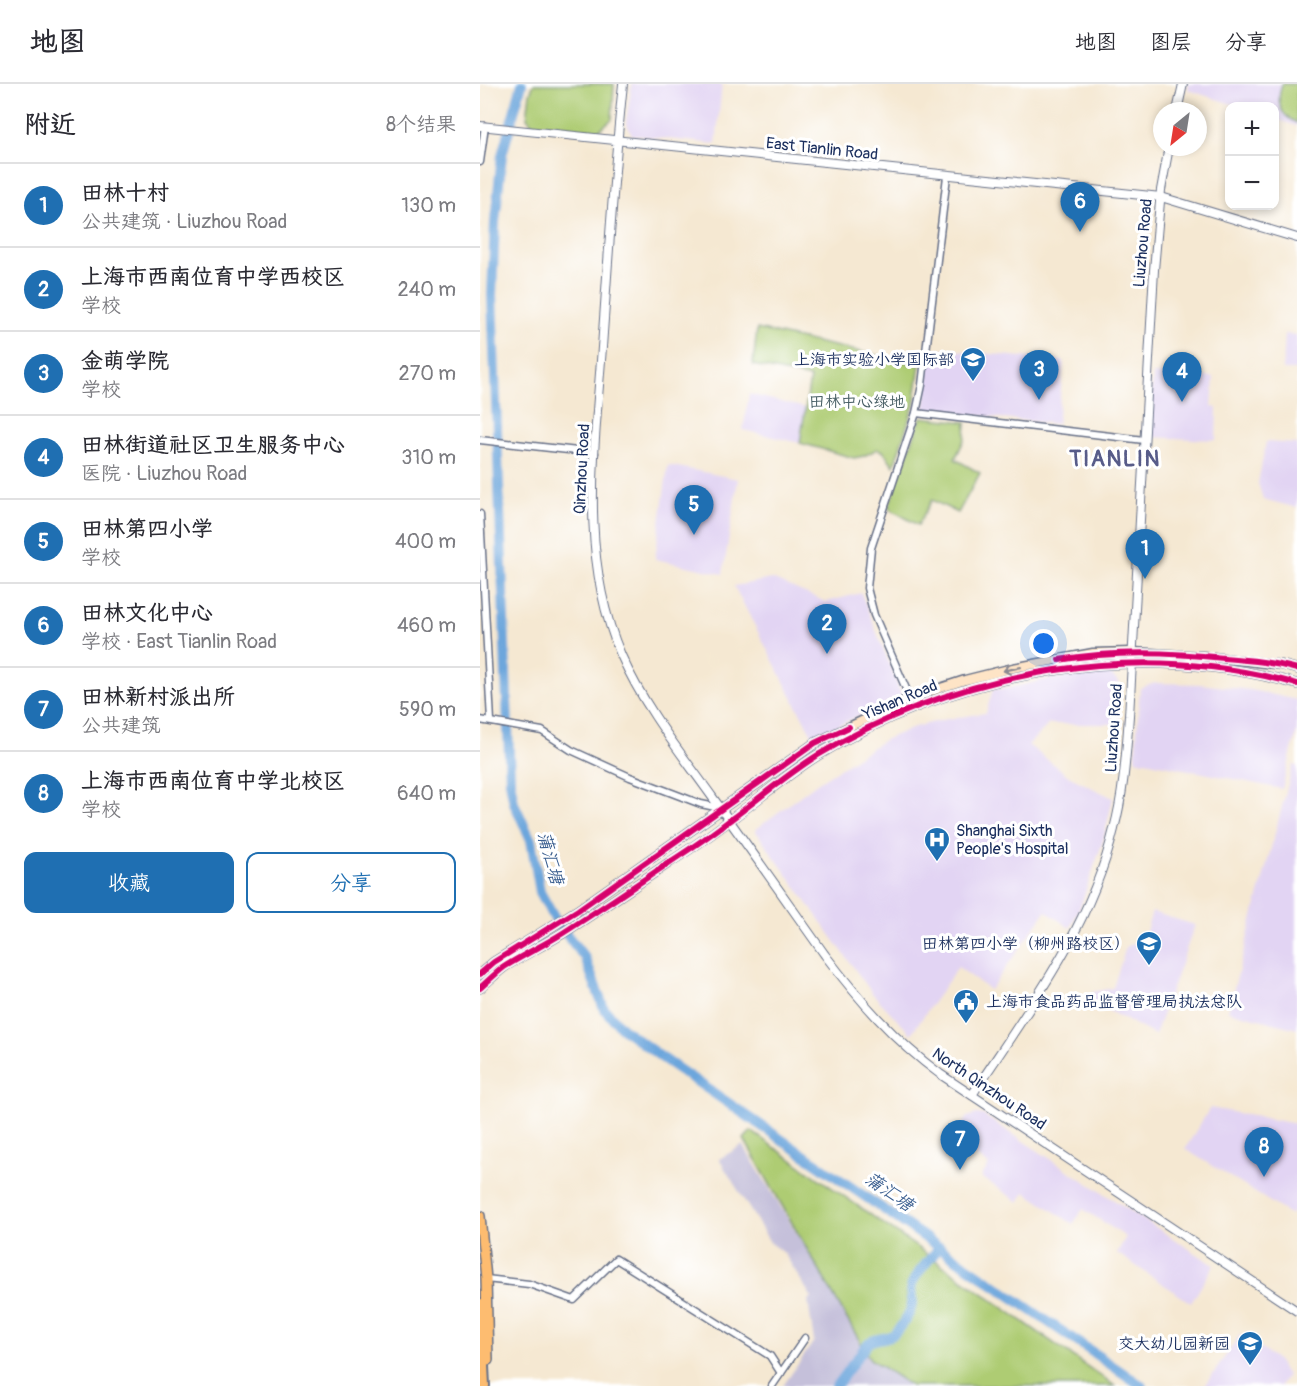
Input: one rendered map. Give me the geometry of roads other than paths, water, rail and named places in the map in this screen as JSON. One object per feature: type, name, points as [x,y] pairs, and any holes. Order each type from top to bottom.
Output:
[{"type":"highway","points":[[480,1304],[487,1386]]},
{"type":"main road","name":"Yishan Road","points":[[480,974],[494,962],[578,910],[815,743],[910,698],[965,680],[1013,668],[1093,653],[1132,652],[1241,659],[1282,664],[1297,669]]},
{"type":"main road","name":"Yishan Road","points":[[480,988],[503,968],[585,919],[730,820],[779,780],[843,740],[943,696],[1061,669],[1132,663],[1253,673],[1297,684]]},
{"type":"main road","points":[[480,1216],[486,1279],[487,1386]]},
{"type":"street","name":"Qinzhou Road","points":[[623,84],[595,453],[593,500],[595,558],[612,631],[632,679],[645,701],[730,820]]},
{"type":"street","points":[[1179,102],[1183,84]]},
{"type":"street","name":"East Tianlin Road","points":[[486,126],[1161,197],[1297,238]]},
{"type":"street","points":[[480,162],[486,126]]},
{"type":"street","name":"Liuzhou Road","points":[[972,1095],[1078,928],[1099,880],[1110,846],[1122,793],[1132,663],[1154,270],[1168,156]]},
{"type":"street","points":[[910,698],[877,622],[867,588],[871,548],[916,413],[922,385],[947,176]]},
{"type":"street","points":[[916,413],[1144,440]]},
{"type":"street","points":[[484,440],[595,453]]},
{"type":"street","points":[[480,514],[491,722]]},
{"type":"street","points":[[480,720],[542,731],[571,750],[659,790],[721,808]]},
{"type":"street","name":"North Qinzhou Road","points":[[730,820],[825,955],[869,1010],[919,1058],[1297,1311]]},
{"type":"street","points":[[486,1279],[530,1284],[574,1300],[616,1259],[770,1356],[781,1373]]},
{"type":"street","points":[[772,1386],[805,1338]]},
{"type":"waterway","name":"蒲汇塘","points":[[522,84],[502,155],[495,222],[492,295],[510,781],[514,803],[531,840],[540,892],[556,921],[585,958],[604,1009],[622,1028],[1142,1386]]},
{"type":"waterway","points":[[836,1386],[868,1343],[891,1336],[903,1324],[912,1306],[912,1284],[940,1247]]},
{"type":"place","name":"田林文化中心","points":[[1080,232]]},
{"type":"place","name":"上海市实验小学国际部","points":[[973,383]]},
{"type":"place","name":"金萌学院","points":[[1039,400]]},
{"type":"place","name":"田林街道社区卫生服务中心","points":[[1182,402]]},
{"type":"place","name":"田林第四小学","points":[[694,535]]},
{"type":"place","name":"田林十村","points":[[1145,579]]},
{"type":"place","name":"上海市西南位育中学西校区","points":[[827,654]]},
{"type":"place","name":"Shanghai Sixth People's Hospital","points":[[937,863]]},
{"type":"place","name":"田林第四小学（柳州路校区）","points":[[1149,967]]},
{"type":"place","name":"上海市食品药品监督管理局执法总队","points":[[966,1025]]},
{"type":"place","name":"田林新村派出所","points":[[960,1170]]},
{"type":"place","name":"上海市西南位育中学北校区","points":[[1264,1177]]},
{"type":"place","name":"交大幼儿园新园","points":[[1250,1367]]},
{"type":"district","name":"TIANLIN","points":[[1115,459]]},
{"type":"park label","name":"田林中心绿地","points":[[857,402]]}]
